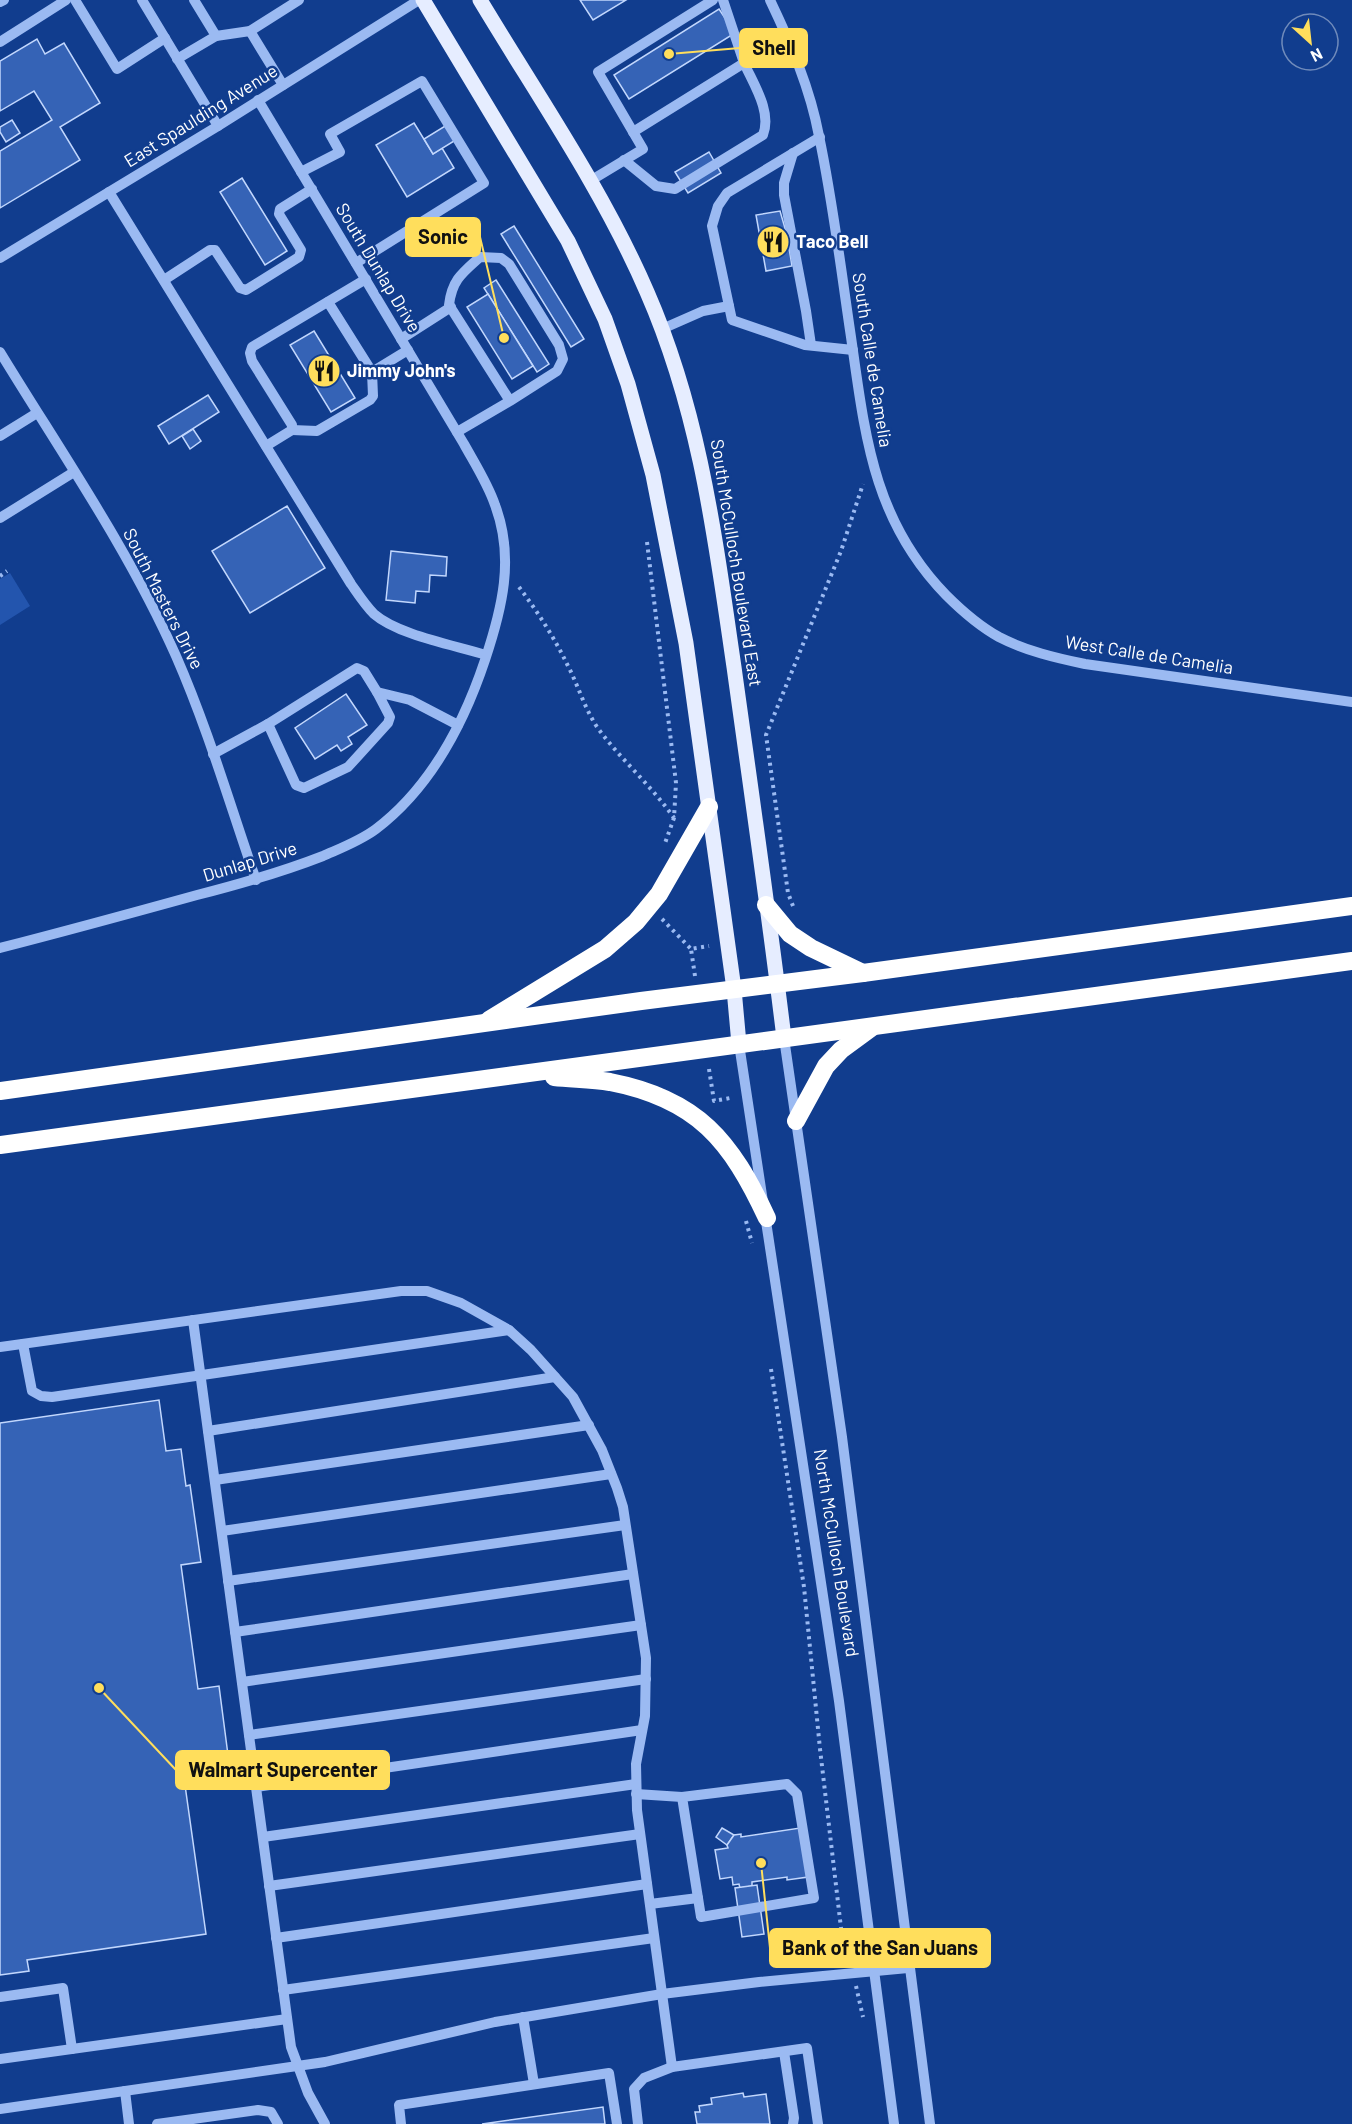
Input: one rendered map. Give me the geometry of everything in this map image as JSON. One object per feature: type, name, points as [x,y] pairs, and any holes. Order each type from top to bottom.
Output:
[{"type":"highway","points":[[482,1024],[605,949],[636,922],[659,894],[709,807]]},
{"type":"highway","points":[[766,905],[790,934],[811,948],[863,973]]},
{"type":"highway","points":[[0,1091],[1352,906]]},
{"type":"highway","points":[[0,1145],[1352,961]]},
{"type":"highway","points":[[796,1121],[826,1066],[840,1050],[873,1027]]},
{"type":"highway","points":[[522,1075],[607,1082],[632,1087],[672,1102],[713,1130],[750,1181],[767,1218]]},
{"type":"main road","points":[[423,0],[551,209],[592,290],[616,348],[643,433],[666,532],[686,643],[734,989]]},
{"type":"main road","name":"South McCulloch Boulevard East","points":[[480,0],[625,244],[648,292],[687,402],[709,498],[784,1038]]},
{"type":"main road","name":"North McCulloch Boulevard","points":[[734,989],[740,1044]]},
{"type":"street","points":[[0,42],[66,0]]},
{"type":"street","points":[[75,0],[117,69],[165,38]]},
{"type":"street","points":[[142,0],[218,126]]},
{"type":"street","points":[[194,0],[216,36]]},
{"type":"street","points":[[177,59],[216,36],[250,31],[298,0]]},
{"type":"street","name":"East Spaulding Avenue","points":[[0,258],[218,126],[419,0]]},
{"type":"street","points":[[590,182],[643,149],[598,72],[713,0]]},
{"type":"street","points":[[624,160],[656,186],[675,189],[763,135],[767,123],[765,113],[744,63],[723,0]]},
{"type":"street","name":"South Calle de Camelia","points":[[770,0],[800,68],[820,137],[871,455],[884,500],[903,541],[915,560],[955,604]]},
{"type":"street","points":[[250,31],[283,85]]},
{"type":"street","points":[[633,132],[744,63]]},
{"type":"street","points":[[301,172],[340,152],[330,134],[422,81],[484,183],[356,263]]},
{"type":"street","name":"South Dunlap Drive","points":[[258,100],[457,432],[496,506],[504,540],[506,569],[501,605],[486,655],[458,725]]},
{"type":"street","points":[[820,137],[727,193],[718,206],[712,226],[732,320],[805,345],[853,350]]},
{"type":"street","points":[[793,153],[784,183],[784,195],[811,345]]},
{"type":"street","points":[[164,280],[210,250],[215,250],[240,288],[246,290],[255,285],[299,257],[301,250],[279,214],[280,209],[312,189]]},
{"type":"street","points":[[109,192],[351,584],[373,613],[386,623],[406,631],[486,655]]},
{"type":"street","points":[[457,432],[510,401],[557,371],[562,359],[559,345],[509,264],[501,258],[480,257],[463,271],[451,289],[449,305],[510,401]]},
{"type":"street","points":[[292,430],[292,425],[252,360],[250,353],[252,347],[366,279]]},
{"type":"street","points":[[266,446],[292,430],[317,431],[370,400],[374,390],[372,372],[328,302]]},
{"type":"street","points":[[662,328],[704,311],[729,306]]},
{"type":"street","points":[[401,339],[451,307]]},
{"type":"street","points":[[372,372],[408,350]]},
{"type":"street","name":"South Masters Drive","points":[[0,352],[108,528],[154,611],[183,675],[213,754],[256,880]]},
{"type":"street","points":[[0,436],[37,413]]},
{"type":"street","points":[[0,518],[74,472]]},
{"type":"street","name":"West Calle de Camelia","points":[[955,604],[977,623],[1000,637],[1050,656],[1085,664],[1352,702]]},
{"type":"street","points":[[213,754],[268,724],[357,668],[364,671],[390,717],[388,723],[348,767],[304,788],[296,785],[268,724]]},
{"type":"street","points":[[377,692],[410,700],[458,725]]},
{"type":"street","name":"Dunlap Drive","points":[[0,948],[256,880],[330,853],[375,830],[413,794],[436,763],[458,725]]},
{"type":"street","name":"North McCulloch Boulevard","points":[[784,1038],[842,1437],[908,1968],[930,2124]]},
{"type":"street","name":"North McCulloch Boulevard","points":[[740,1044],[839,1701],[894,2124]]},
{"type":"street","points":[[0,1347],[401,1291],[428,1291],[461,1303],[509,1330],[531,1350],[573,1397],[602,1450],[623,1508],[646,1658],[645,1716],[636,1764],[636,1789],[640,1834],[672,2067]]},
{"type":"street","points":[[193,1320],[291,2047],[308,2093],[325,2124]]},
{"type":"street","points":[[23,1344],[32,1391],[41,1396],[51,1397],[201,1377],[509,1330]]},
{"type":"street","points":[[208,1431],[555,1377]]},
{"type":"street","points":[[215,1480],[589,1425]]},
{"type":"street","points":[[222,1532],[611,1474]]},
{"type":"street","points":[[228,1581],[625,1525]]},
{"type":"street","points":[[235,1632],[633,1574]]},
{"type":"street","points":[[242,1682],[641,1625]]},
{"type":"street","points":[[249,1734],[646,1679]]},
{"type":"street","points":[[256,1787],[642,1730]]},
{"type":"street","points":[[263,1837],[636,1789],[682,1797],[788,1784],[797,1794],[814,1898],[701,1917],[682,1797]]},
{"type":"street","points":[[269,1886],[640,1834]]},
{"type":"street","points":[[276,1938],[647,1884]]},
{"type":"street","points":[[650,1904],[698,1898]]},
{"type":"street","points":[[283,1990],[654,1938]]},
{"type":"street","points":[[0,2109],[325,2062],[523,2017],[662,1994],[908,1968]]},
{"type":"street","points":[[0,1998],[63,1988],[72,2049]]},
{"type":"street","points":[[523,2017],[534,2084]]},
{"type":"street","points":[[0,2060],[287,2019]]},
{"type":"street","points":[[638,2124],[634,2089],[644,2078],[672,2067],[807,2048],[818,2124]]},
{"type":"street","points":[[784,2052],[793,2124]]},
{"type":"street","points":[[401,2124],[399,2105],[609,2073],[617,2124]]},
{"type":"street","points":[[125,2091],[129,2124]]},
{"type":"street","points":[[157,2124],[258,2110],[271,2112],[278,2124]]},
{"type":"path","points":[[796,910],[788,893],[766,735],[841,551],[858,504],[871,455]]},
{"type":"path","points":[[646,532],[676,783],[674,818],[661,854]]},
{"type":"path","points":[[506,569],[537,611],[558,647],[597,727],[660,798],[674,818]]},
{"type":"path","points":[[0,576],[7,571]]},
{"type":"path","points":[[657,914],[691,949],[695,976]]},
{"type":"path","points":[[691,949],[709,946]]},
{"type":"path","points":[[709,1069],[714,1101],[730,1098]]},
{"type":"path","points":[[744,1215],[753,1245]]},
{"type":"path","points":[[771,1366],[804,1587],[841,1928]]},
{"type":"shaded area","points":[[10,573],[30,606],[0,625],[0,579]]},
{"type":"building","points":[[580,0],[626,0],[593,20]]},
{"type":"building","points":[[719,9],[735,33],[629,99],[614,75]]},
{"type":"building","points":[[37,39],[45,54],[64,43],[100,103],[60,127],[80,160],[0,208],[0,151],[52,120],[34,91],[0,111],[0,61]]},
{"type":"building","points":[[12,120],[20,133],[6,142],[0,132],[0,127]]},
{"type":"building","points":[[414,123],[433,154],[442,148],[454,168],[407,197],[376,145]]},
{"type":"building","points":[[450,123],[459,138],[433,154],[424,139]]},
{"type":"building","points":[[709,152],[721,173],[688,193],[675,172]]},
{"type":"building","points":[[242,178],[287,251],[265,265],[220,192]]},
{"type":"building","name":"Taco Bell","points":[[780,211],[792,266],[766,271],[756,215]]},
{"type":"building","points":[[514,226],[584,339],[571,347],[501,234]]},
{"type":"building","points":[[496,280],[549,364],[537,372],[484,288]]},
{"type":"building","points":[[488,294],[533,366],[512,379],[467,307]]},
{"type":"building","points":[[314,331],[355,398],[331,412],[290,345]]},
{"type":"building","points":[[208,395],[219,412],[169,444],[158,426]]},
{"type":"building","points":[[193,429],[201,441],[190,449],[182,436]]},
{"type":"building","points":[[287,506],[325,568],[250,613],[212,551]]},
{"type":"building","points":[[391,551],[447,557],[446,576],[430,575],[429,592],[416,591],[415,603],[386,600]]},
{"type":"building","points":[[346,694],[367,725],[348,737],[352,744],[341,751],[337,745],[315,759],[295,728]]},
{"type":"building","points":[[159,1400],[166,1451],[181,1449],[186,1486],[190,1485],[201,1562],[181,1565],[198,1689],[219,1686],[228,1755],[224,1755],[227,1772],[184,1778],[206,1934],[27,1960],[29,1971],[0,1975],[0,1423]]},
{"type":"building","points":[[722,1828],[734,1835],[727,1845],[716,1837]]},
{"type":"building","points":[[800,1828],[808,1877],[787,1880],[787,1877],[752,1882],[752,1886],[740,1888],[739,1884],[733,1885],[732,1877],[720,1879],[715,1850],[728,1848],[727,1845],[734,1835],[741,1834],[741,1837]]},
{"type":"building","points":[[757,1885],[764,1934],[742,1937],[735,1888]]},
{"type":"building","points":[[743,2093],[744,2097],[766,2094],[770,2124],[697,2124],[695,2112],[700,2112],[699,2106],[712,2104],[711,2098]]},
{"type":"building","points":[[603,2107],[605,2124],[482,2124]]},
{"type":"place","name":"Shell","points":[[669,54]]},
{"type":"place","name":"Taco Bell","points":[[773,242]]},
{"type":"place","name":"Sonic","points":[[504,338]]},
{"type":"place","name":"Jimmy John's","points":[[324,371]]},
{"type":"place","name":"Walmart Supercenter","points":[[99,1688]]},
{"type":"place","name":"Bank of the San Juans","points":[[761,1863]]}]
